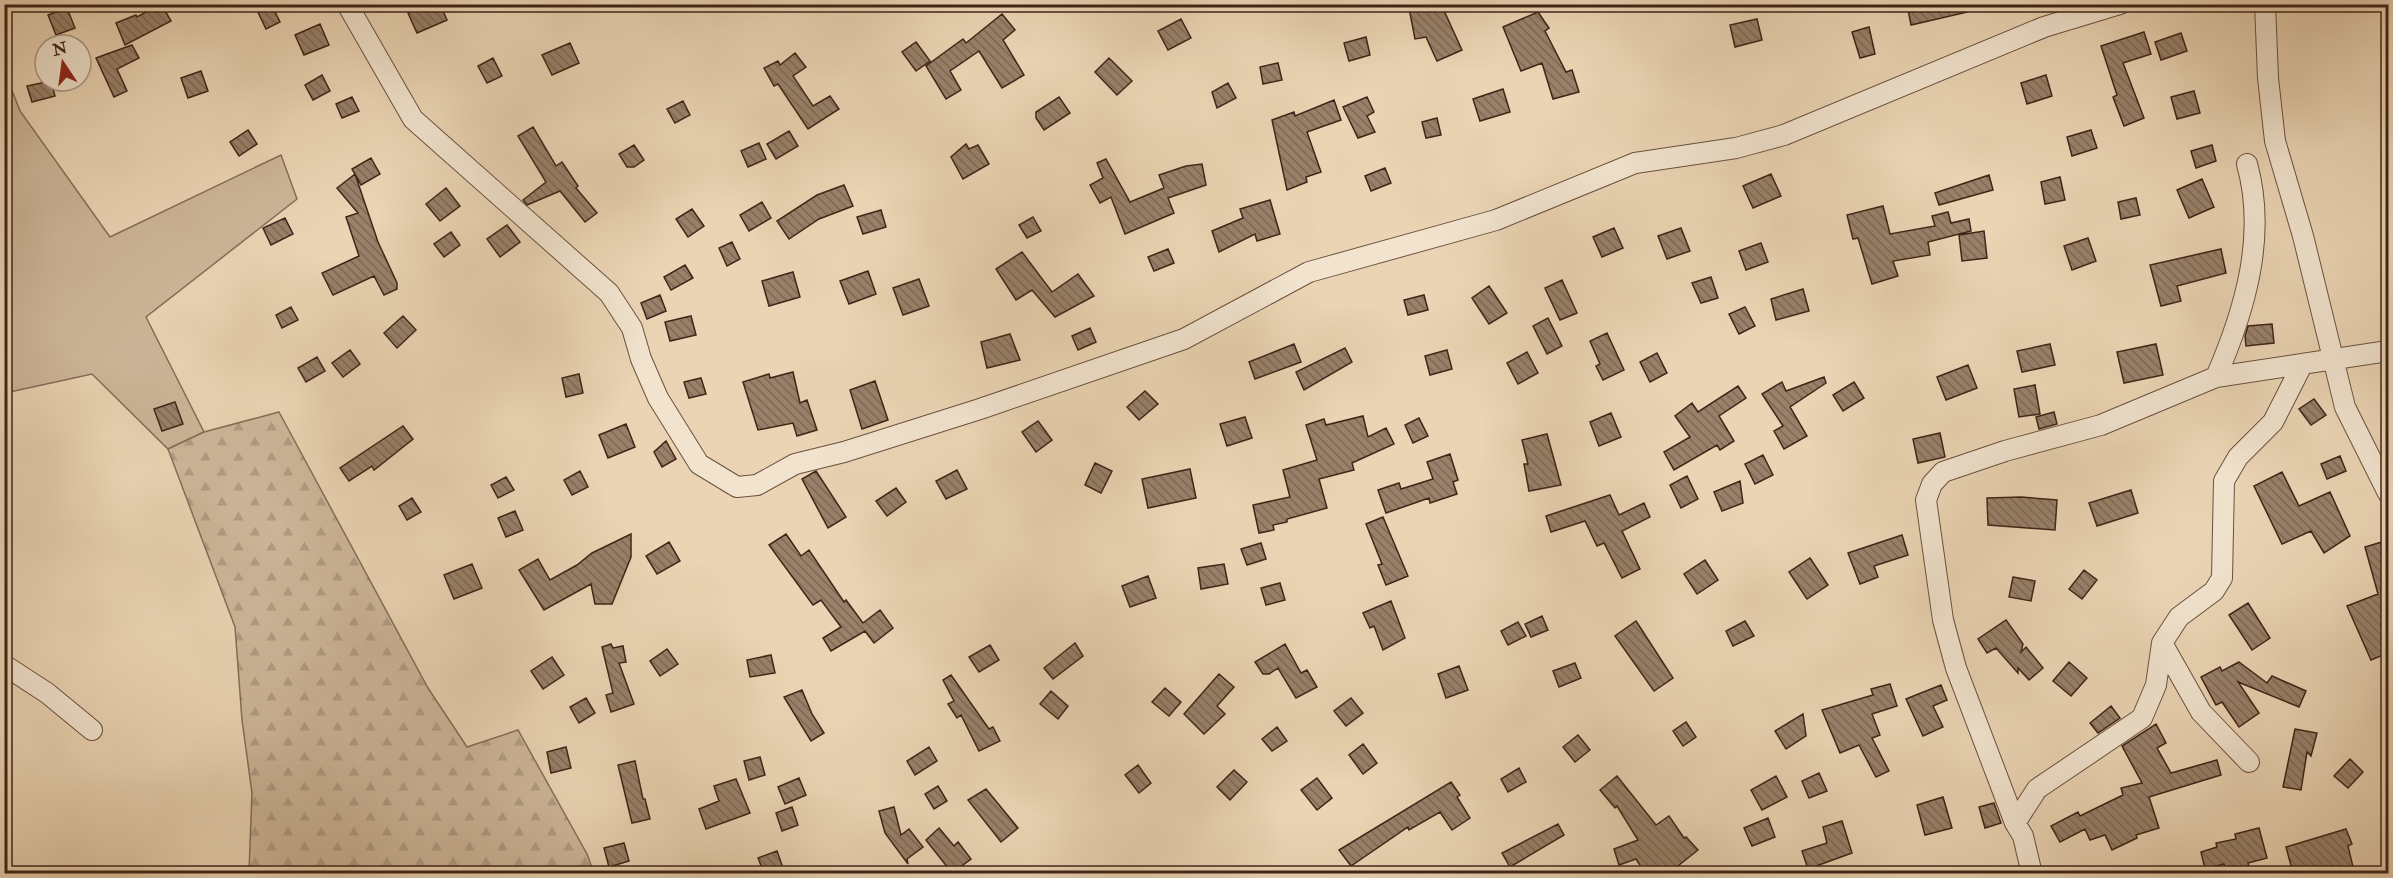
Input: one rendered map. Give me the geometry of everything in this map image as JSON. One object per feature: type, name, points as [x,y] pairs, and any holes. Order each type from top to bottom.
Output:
[{"type":"street","points":[[347,4],[413,119],[609,293],[632,328],[641,359],[680,437],[699,464],[737,487],[757,485],[795,464],[844,452],[980,410],[1184,339],[1309,272],[1496,220],[1635,163],[1736,148],[1784,135],[2044,27],[2120,4]]},
{"type":"street","points":[[2265,4],[2268,78],[2275,141],[2303,236],[2331,358],[2345,407],[2388,493]]},
{"type":"street","points":[[2217,377],[2238,325],[2251,273],[2254,229],[2252,183],[2247,164]]},
{"type":"street","points":[[2032,873],[2023,836],[2015,823],[1956,668],[1943,620],[1926,500],[1932,484],[1943,472],[2005,451],[2102,425],[2217,377],[2388,351]]},
{"type":"street","points":[[2015,823],[2037,789],[2142,718],[2156,685],[2162,643],[2180,616],[2214,591],[2222,578],[2224,482],[2238,457],[2273,422],[2302,365]]},
{"type":"street","points":[[2162,643],[2201,712],[2249,762]]},
{"type":"street","points":[[4,665],[47,693],[92,730]]},
{"type":"green space","points":[[4,70],[20,111],[110,237],[281,155],[297,199],[146,317],[204,432],[168,449],[92,374],[5,393]]},
{"type":"green space","points":[[279,412],[428,688],[467,747],[518,730],[587,854],[594,873],[249,872],[252,793],[242,720],[235,627],[168,449],[204,432]]},
{"type":"building","points":[[161,4],[171,21],[125,45],[116,23],[136,15],[137,17]]},
{"type":"building","points":[[254,4],[271,4],[280,22],[266,29]]},
{"type":"building","points":[[426,4],[440,4],[447,20],[417,33],[408,13]]},
{"type":"building","points":[[1425,4],[1441,4],[1462,50],[1437,61],[1426,37],[1415,39],[1409,8]]},
{"type":"building","points":[[1907,4],[1972,4],[1972,11],[1911,25]]},
{"type":"building","points":[[67,8],[75,28],[55,33],[48,15]]},
{"type":"building","points":[[1538,12],[1549,28],[1545,31],[1566,72],[1572,70],[1579,92],[1553,99],[1542,63],[1521,71],[1503,27]]},
{"type":"building","points":[[1002,14],[1015,30],[1003,40],[1024,75],[1002,88],[979,51],[950,71],[961,90],[946,99],[926,66],[963,39],[966,43]]},
{"type":"building","points":[[1181,19],[1191,38],[1168,50],[1158,31]]},
{"type":"building","points":[[1757,19],[1762,40],[1735,47],[1730,25]]},
{"type":"building","points":[[320,24],[329,45],[304,55],[295,35]]},
{"type":"building","points":[[1869,27],[1875,54],[1860,58],[1852,32]]},
{"type":"building","points":[[2144,32],[2151,54],[2123,63],[2144,118],[2124,126],[2113,97],[2117,95],[2101,46]]},
{"type":"building","points":[[2181,33],[2187,51],[2161,60],[2155,42]]},
{"type":"building","points":[[1366,37],[1370,55],[1349,61],[1344,43]]},
{"type":"building","points":[[916,42],[930,61],[916,71],[902,52]]},
{"type":"building","points":[[570,43],[579,63],[552,75],[542,55]]},
{"type":"building","points":[[132,45],[139,58],[117,69],[127,91],[114,97],[96,58]]},
{"type":"building","points":[[795,53],[806,67],[793,76],[813,106],[830,96],[839,109],[808,129],[778,84],[774,86],[764,68],[778,61],[780,65]]},
{"type":"building","points":[[493,58],[502,76],[487,83],[478,66]]},
{"type":"building","points":[[1109,58],[1132,81],[1117,95],[1095,72]]},
{"type":"building","points":[[1278,63],[1282,80],[1263,84],[1260,67]]},
{"type":"building","points":[[201,71],[208,91],[188,98],[181,78]]},
{"type":"building","points":[[322,75],[330,91],[313,100],[305,85]]},
{"type":"building","points":[[2046,75],[2052,96],[2027,104],[2021,83]]},
{"type":"building","points":[[1228,83],[1236,98],[1217,108],[1212,92]]},
{"type":"building","points":[[33,85],[33,93],[54,93],[55,96],[32,102],[27,86]]},
{"type":"building","points":[[1503,89],[1510,112],[1480,121],[1473,99]]},
{"type":"building","points":[[2194,91],[2200,113],[2177,119],[2171,97]]},
{"type":"building","points":[[352,97],[359,111],[342,118],[336,104]]},
{"type":"building","points":[[1059,97],[1070,113],[1044,130],[1036,118],[1036,112]]},
{"type":"building","points":[[1367,97],[1374,112],[1367,116],[1375,132],[1358,138],[1343,107]]},
{"type":"building","points":[[1334,100],[1341,120],[1307,132],[1321,172],[1306,177],[1307,182],[1287,190],[1272,120],[1294,112],[1295,116]]},
{"type":"building","points":[[683,101],[690,115],[675,123],[667,109]]},
{"type":"building","points":[[1437,118],[1441,135],[1426,138],[1422,122]]},
{"type":"building","points":[[533,127],[556,166],[562,162],[578,186],[576,188],[597,213],[585,222],[560,191],[527,205],[523,200],[546,182],[518,136]]},
{"type":"building","points":[[248,130],[257,144],[239,156],[230,142]]},
{"type":"building","points":[[2091,130],[2097,148],[2072,156],[2067,137]]},
{"type":"building","points":[[789,131],[798,146],[776,159],[767,144]]},
{"type":"building","points":[[759,143],[766,159],[748,167],[741,151]]},
{"type":"building","points":[[966,144],[969,149],[978,145],[989,164],[963,179],[951,157]]},
{"type":"building","points":[[634,145],[644,160],[634,167],[627,167],[619,154]]},
{"type":"building","points":[[2212,145],[2216,161],[2196,168],[2191,151]]},
{"type":"building","points":[[371,158],[380,174],[361,185],[352,169]]},
{"type":"building","points":[[1106,159],[1130,202],[1164,188],[1159,175],[1186,166],[1202,164],[1206,185],[1168,198],[1174,213],[1125,234],[1111,197],[1100,203],[1090,185],[1103,178],[1097,163]]},
{"type":"building","points":[[1385,168],[1391,183],[1371,191],[1365,176]]},
{"type":"building","points":[[355,174],[378,242],[397,283],[397,289],[384,295],[374,276],[333,295],[322,273],[359,256],[346,217],[358,213],[337,188]]},
{"type":"building","points":[[1771,174],[1781,196],[1753,208],[1743,186]]},
{"type":"building","points":[[1989,175],[1993,190],[1939,205],[1935,193]]},
{"type":"building","points":[[2060,177],[2065,200],[2045,204],[2041,182]]},
{"type":"building","points":[[2202,179],[2214,207],[2189,218],[2177,190]]},
{"type":"building","points":[[844,185],[853,206],[819,219],[789,239],[777,221],[817,195]]},
{"type":"building","points":[[446,188],[460,206],[440,221],[426,204]]},
{"type":"building","points":[[2136,198],[2140,215],[2121,219],[2118,202]]},
{"type":"building","points":[[1270,200],[1280,234],[1257,241],[1255,234],[1219,252],[1212,231],[1243,218],[1240,209]]},
{"type":"building","points":[[762,202],[771,218],[749,231],[740,215]]},
{"type":"building","points":[[1883,206],[1890,234],[1935,226],[1932,216],[1948,212],[1951,223],[1969,219],[1971,231],[1928,242],[1930,255],[1893,261],[1898,276],[1872,284],[1858,238],[1853,239],[1847,215]]},
{"type":"building","points":[[692,209],[704,226],[688,237],[676,219]]},
{"type":"building","points":[[881,210],[886,227],[863,234],[857,217]]},
{"type":"building","points":[[1033,217],[1041,231],[1027,238],[1019,225]]},
{"type":"building","points":[[285,218],[293,234],[271,245],[263,228]]},
{"type":"building","points":[[507,225],[520,242],[500,257],[487,239]]},
{"type":"building","points":[[1614,228],[1623,248],[1602,257],[1593,237]]},
{"type":"building","points":[[1681,228],[1690,251],[1667,259],[1658,236]]},
{"type":"building","points":[[1984,231],[1987,258],[1962,261],[1959,235]]},
{"type":"building","points":[[451,232],[460,245],[444,257],[434,244]]},
{"type":"building","points":[[2088,238],[2096,261],[2072,270],[2064,246]]},
{"type":"building","points":[[732,242],[740,259],[727,266],[719,248]]},
{"type":"building","points":[[1761,243],[1768,262],[1746,270],[1739,251]]},
{"type":"building","points":[[1168,249],[1174,263],[1154,271],[1148,257]]},
{"type":"building","points":[[2221,249],[2226,273],[2177,286],[2181,301],[2161,306],[2150,265]]},
{"type":"building","points":[[1022,252],[1052,292],[1078,274],[1094,296],[1055,317],[1032,290],[1016,300],[996,269]]},
{"type":"building","points":[[685,265],[693,278],[671,290],[664,277]]},
{"type":"building","points":[[868,271],[876,294],[849,304],[840,281]]},
{"type":"building","points":[[793,272],[800,297],[769,306],[762,281]]},
{"type":"building","points":[[1711,277],[1718,298],[1701,303],[1692,283]]},
{"type":"building","points":[[919,279],[929,306],[903,315],[893,288]]},
{"type":"building","points":[[1562,280],[1577,313],[1560,320],[1545,288]]},
{"type":"building","points":[[1489,286],[1507,313],[1489,324],[1472,298]]},
{"type":"building","points":[[1803,289],[1809,311],[1776,320],[1771,299]]},
{"type":"building","points":[[660,295],[666,311],[647,319],[641,303]]},
{"type":"building","points":[[1424,295],[1428,310],[1408,315],[1404,300]]},
{"type":"building","points":[[291,307],[298,320],[282,328],[276,315]]},
{"type":"building","points":[[1745,307],[1755,326],[1739,334],[1729,314]]},
{"type":"building","points":[[403,316],[416,330],[397,348],[384,333]]},
{"type":"building","points":[[691,316],[696,335],[670,341],[665,322]]},
{"type":"building","points":[[1548,318],[1562,346],[1547,354],[1533,326]]},
{"type":"building","points":[[2272,324],[2274,343],[2246,346],[2245,336],[2248,326]]},
{"type":"building","points":[[1090,328],[1096,342],[1078,350],[1072,336]]},
{"type":"building","points":[[1607,333],[1624,370],[1603,380],[1596,366],[1600,364],[1590,341]]},
{"type":"building","points":[[1010,334],[1020,360],[987,368],[981,342]]},
{"type":"building","points":[[1294,344],[1301,362],[1255,379],[1249,362]]},
{"type":"building","points":[[2050,344],[2055,365],[2022,372],[2017,351]]},
{"type":"building","points":[[2156,344],[2163,375],[2124,383],[2117,352]]},
{"type":"building","points":[[1345,348],[1352,362],[1304,390],[1296,372]]},
{"type":"building","points":[[350,350],[360,364],[343,377],[332,363]]},
{"type":"building","points":[[1447,350],[1452,369],[1430,375],[1425,356]]},
{"type":"building","points":[[1527,352],[1538,373],[1518,384],[1507,363]]},
{"type":"building","points":[[1657,353],[1667,373],[1650,382],[1640,362]]},
{"type":"building","points":[[317,357],[325,371],[306,382],[298,368]]},
{"type":"building","points":[[1968,365],[1977,388],[1946,400],[1937,377]]},
{"type":"building","points":[[793,372],[800,403],[807,400],[817,430],[797,436],[793,423],[758,430],[743,382],[769,374],[770,378]]},
{"type":"building","points":[[579,374],[583,393],[566,397],[562,378]]},
{"type":"building","points":[[1824,377],[1826,383],[1790,407],[1807,436],[1784,449],[1774,431],[1783,426],[1762,394],[1782,382],[1786,391]]},
{"type":"building","points":[[701,378],[706,394],[689,398],[684,382]]},
{"type":"building","points":[[875,381],[888,420],[862,429],[850,390]]},
{"type":"building","points":[[1854,382],[1864,398],[1843,411],[1833,395]]},
{"type":"building","points":[[2035,385],[2040,414],[2019,417],[2014,389]]},
{"type":"building","points":[[1738,386],[1746,398],[1719,416],[1734,441],[1720,450],[1717,445],[1674,470],[1664,452],[1690,437],[1675,416],[1692,403],[1698,412]]},
{"type":"building","points":[[1145,391],[1158,404],[1139,420],[1127,407]]},
{"type":"building","points":[[2314,399],[2326,415],[2311,425],[2299,409]]},
{"type":"building","points":[[175,402],[183,424],[162,431],[154,409]]},
{"type":"building","points":[[2054,412],[2057,424],[2039,429],[2036,417]]},
{"type":"building","points":[[1611,413],[1621,437],[1599,446],[1590,422]]},
{"type":"building","points":[[1363,416],[1368,437],[1386,428],[1394,444],[1352,463],[1354,470],[1319,479],[1327,508],[1287,519],[1287,522],[1273,525],[1274,530],[1259,533],[1253,505],[1290,497],[1283,470],[1317,460],[1306,425],[1324,419],[1326,425]]},
{"type":"building","points":[[1245,417],[1252,438],[1227,446],[1220,424]]},
{"type":"building","points":[[1419,418],[1428,436],[1413,443],[1405,425]]},
{"type":"building","points":[[1038,421],[1052,440],[1036,452],[1022,432]]},
{"type":"building","points":[[626,424],[635,447],[608,458],[599,435]]},
{"type":"building","points":[[403,426],[413,439],[374,470],[372,466],[349,481],[340,468]]},
{"type":"building","points":[[1940,433],[1945,457],[1918,463],[1913,439]]},
{"type":"building","points":[[1547,434],[1561,485],[1529,491],[1524,464],[1528,464],[1522,440]]},
{"type":"building","points":[[666,441],[676,459],[662,467],[654,452]]},
{"type":"building","points":[[1450,454],[1458,480],[1453,482],[1457,494],[1430,503],[1429,498],[1386,513],[1378,490],[1399,483],[1401,489],[1433,479],[1427,462]]},
{"type":"building","points":[[1763,455],[1773,475],[1755,484],[1745,464]]},
{"type":"building","points":[[2340,456],[2346,471],[2327,479],[2321,464]]},
{"type":"building","points":[[1095,463],[1112,471],[1101,493],[1085,485]]},
{"type":"building","points":[[1190,469],[1196,498],[1148,508],[1142,479]]},
{"type":"building","points":[[957,470],[967,489],[946,499],[936,481]]},
{"type":"building","points":[[580,471],[588,487],[572,495],[564,480]]},
{"type":"building","points":[[816,471],[846,517],[828,528],[802,479]]},
{"type":"building","points":[[2282,472],[2299,506],[2330,492],[2350,536],[2324,553],[2311,531],[2282,544],[2254,486]]},
{"type":"building","points":[[1687,476],[1698,499],[1681,508],[1670,485]]},
{"type":"building","points":[[506,477],[514,490],[498,498],[491,485]]},
{"type":"building","points":[[1740,481],[1743,503],[1722,511],[1714,492]]},
{"type":"building","points":[[896,488],[906,502],[887,516],[876,501]]},
{"type":"building","points":[[2131,490],[2138,513],[2097,526],[2089,503]]},
{"type":"building","points":[[1610,495],[1619,515],[1644,503],[1650,517],[1622,531],[1640,569],[1622,578],[1604,543],[1597,546],[1585,521],[1551,532],[1546,516]]},
{"type":"building","points":[[2021,497],[2057,500],[2055,530],[1988,525],[1987,498]]},
{"type":"building","points":[[412,498],[421,512],[407,520],[399,506]]},
{"type":"building","points":[[515,511],[523,530],[506,537],[498,518]]},
{"type":"building","points":[[1383,517],[1408,576],[1386,585],[1378,565],[1382,564],[1366,524]]},
{"type":"building","points":[[631,534],[631,557],[612,604],[595,604],[591,584],[544,610],[519,570],[538,559],[550,580],[577,565],[592,553]]},
{"type":"building","points":[[786,534],[801,556],[809,550],[844,602],[846,600],[863,623],[880,610],[893,628],[874,643],[865,631],[831,651],[823,638],[841,627],[821,600],[813,605],[769,545]]},
{"type":"building","points":[[1902,535],[1908,555],[1874,566],[1878,577],[1860,584],[1848,553]]},
{"type":"building","points":[[2385,541],[2388,554],[2388,625],[2381,627],[2388,653],[2371,660],[2347,606],[2378,594],[2365,547]]},
{"type":"building","points":[[669,542],[680,561],[657,574],[646,556]]},
{"type":"building","points":[[1261,543],[1266,559],[1247,565],[1241,549]]},
{"type":"building","points":[[1810,558],[1828,585],[1807,599],[1789,572]]},
{"type":"building","points":[[1705,560],[1718,580],[1697,594],[1684,574]]},
{"type":"building","points":[[472,564],[482,588],[454,599],[444,575]]},
{"type":"building","points":[[1224,564],[1228,584],[1201,589],[1198,568]]},
{"type":"building","points":[[2084,570],[2097,580],[2082,599],[2069,589]]},
{"type":"building","points":[[1148,576],[1156,598],[1130,607],[1122,586]]},
{"type":"building","points":[[2013,577],[2035,581],[2031,601],[2009,597]]},
{"type":"building","points":[[1280,583],[1285,600],[1266,605],[1261,588]]},
{"type":"building","points":[[1391,601],[1405,638],[1383,650],[1374,626],[1370,628],[1363,613]]},
{"type":"building","points":[[2248,603],[2270,638],[2252,650],[2229,615]]},
{"type":"building","points":[[1542,616],[1548,630],[1531,637],[1525,624]]},
{"type":"building","points":[[2006,620],[2023,644],[2021,652],[2026,647],[2043,668],[2029,680],[2018,668],[2018,673],[1996,648],[1987,653],[1978,639]]},
{"type":"building","points":[[1636,621],[1673,678],[1654,691],[1615,636]]},
{"type":"building","points":[[1745,621],[1754,636],[1733,646],[1726,631]]},
{"type":"building","points":[[1518,622],[1526,636],[1508,645],[1501,631]]},
{"type":"building","points":[[1075,643],[1083,656],[1053,679],[1044,668]]},
{"type":"building","points":[[611,644],[613,648],[623,646],[626,662],[619,663],[634,704],[611,712],[606,695],[613,693],[602,647]]},
{"type":"building","points":[[1285,644],[1301,673],[1307,670],[1317,687],[1296,698],[1278,668],[1269,674],[1263,674],[1255,662]]},
{"type":"building","points":[[990,645],[999,660],[979,672],[969,657]]},
{"type":"building","points":[[667,649],[678,664],[660,676],[650,661]]},
{"type":"building","points":[[771,655],[775,673],[750,677],[747,660]]},
{"type":"building","points":[[552,657],[564,675],[543,689],[531,671]]},
{"type":"building","points":[[2069,662],[2087,678],[2071,696],[2053,681]]},
{"type":"building","points":[[2239,662],[2267,683],[2272,676],[2306,691],[2299,707],[2238,682],[2259,713],[2239,727],[2222,702],[2216,705],[2201,677],[2220,667],[2222,671]]},
{"type":"building","points":[[1575,663],[1581,678],[1559,687],[1553,671]]},
{"type":"building","points":[[1459,666],[1468,690],[1446,698],[1438,674]]},
{"type":"building","points":[[1219,674],[1234,687],[1217,706],[1225,714],[1204,734],[1184,714]]},
{"type":"building","points":[[951,675],[989,729],[993,727],[1000,741],[979,751],[961,715],[957,718],[948,704],[954,701],[943,680]]},
{"type":"building","points":[[1890,684],[1897,706],[1872,714],[1880,735],[1872,738],[1889,771],[1876,777],[1859,745],[1840,753],[1822,710],[1873,695],[1871,689]]},
{"type":"building","points":[[1941,685],[1947,700],[1933,706],[1943,727],[1923,736],[1906,699]]},
{"type":"building","points":[[1165,688],[1181,702],[1169,716],[1152,702]]},
{"type":"building","points":[[802,690],[812,714],[824,733],[811,741],[784,697]]},
{"type":"building","points":[[1051,691],[1068,706],[1058,719],[1040,704]]},
{"type":"building","points":[[586,698],[595,713],[579,723],[570,707]]},
{"type":"building","points":[[1351,698],[1363,713],[1346,726],[1334,711]]},
{"type":"building","points":[[2111,706],[2120,718],[2098,733],[2090,723]]},
{"type":"building","points":[[1803,714],[1806,736],[1786,749],[1775,731]]},
{"type":"building","points":[[1686,722],[1696,737],[1683,746],[1673,731]]},
{"type":"building","points":[[2156,724],[2166,743],[2157,748],[2171,773],[2217,760],[2221,775],[2149,797],[2159,828],[2136,835],[2137,838],[2112,850],[2105,835],[2090,840],[2085,829],[2060,842],[2051,826],[2078,812],[2080,816],[2123,795],[2121,788],[2142,783],[2122,746]]},
{"type":"building","points":[[1277,727],[1287,741],[1272,751],[1262,739]]},
{"type":"building","points":[[2295,729],[2317,733],[2311,756],[2307,752],[2301,790],[2283,787]]},
{"type":"building","points":[[1578,735],[1590,750],[1575,762],[1563,747]]},
{"type":"building","points":[[1363,744],[1377,763],[1363,774],[1349,755]]},
{"type":"building","points":[[566,747],[571,768],[551,773],[547,752]]},
{"type":"building","points":[[929,747],[937,761],[915,775],[907,761]]},
{"type":"building","points":[[760,757],[765,775],[749,780],[744,761]]},
{"type":"building","points":[[2350,759],[2363,772],[2348,788],[2334,776]]},
{"type":"building","points":[[635,761],[650,819],[632,823],[618,765]]},
{"type":"building","points":[[1138,765],[1151,783],[1139,793],[1125,775]]},
{"type":"building","points":[[1519,768],[1526,782],[1508,792],[1501,779]]},
{"type":"building","points":[[1234,770],[1247,782],[1230,800],[1217,787]]},
{"type":"building","points":[[1819,773],[1827,791],[1809,798],[1802,781]]},
{"type":"building","points":[[1617,776],[1656,825],[1669,816],[1684,838],[1686,837],[1698,850],[1669,873],[1645,873],[1636,859],[1619,865],[1614,849],[1638,840],[1617,806],[1615,808],[1600,790]]},
{"type":"building","points":[[1776,776],[1787,797],[1762,810],[1751,790]]},
{"type":"building","points":[[799,778],[806,795],[785,804],[778,787]]},
{"type":"building","points":[[1317,778],[1332,798],[1317,810],[1301,790]]},
{"type":"building","points":[[736,779],[750,813],[706,829],[699,809],[719,801],[714,786]]},
{"type":"building","points":[[1451,782],[1460,795],[1457,797],[1470,818],[1452,830],[1440,812],[1409,830],[1408,827],[1351,866],[1339,850]]},
{"type":"building","points":[[938,786],[947,801],[934,809],[925,794]]},
{"type":"building","points":[[986,789],[1018,828],[1001,842],[968,800]]},
{"type":"building","points":[[1943,797],[1952,828],[1925,835],[1917,805]]},
{"type":"building","points":[[1994,803],[2001,823],[1985,828],[1979,807]]},
{"type":"building","points":[[792,807],[798,825],[782,831],[776,813]]},
{"type":"building","points":[[894,807],[901,835],[909,829],[923,847],[907,859],[908,864],[885,833],[879,811]]},
{"type":"building","points":[[1768,818],[1775,837],[1752,846],[1744,828]]},
{"type":"building","points":[[1842,821],[1852,853],[1808,869],[1802,851],[1827,843],[1823,827]]},
{"type":"building","points":[[1558,824],[1564,835],[1510,867],[1502,853]]},
{"type":"building","points":[[939,828],[954,846],[958,842],[971,859],[952,873],[926,840]]},
{"type":"building","points":[[2259,828],[2267,858],[2248,863],[2251,873],[2226,873],[2224,864],[2205,869],[2201,852],[2217,847],[2216,843],[2236,839],[2235,834]]},
{"type":"building","points":[[2346,829],[2352,844],[2348,846],[2353,867],[2326,873],[2293,873],[2286,847]]},
{"type":"building","points":[[624,843],[629,861],[609,867],[604,848]]},
{"type":"building","points":[[777,851],[783,868],[764,873],[758,858]]}]
